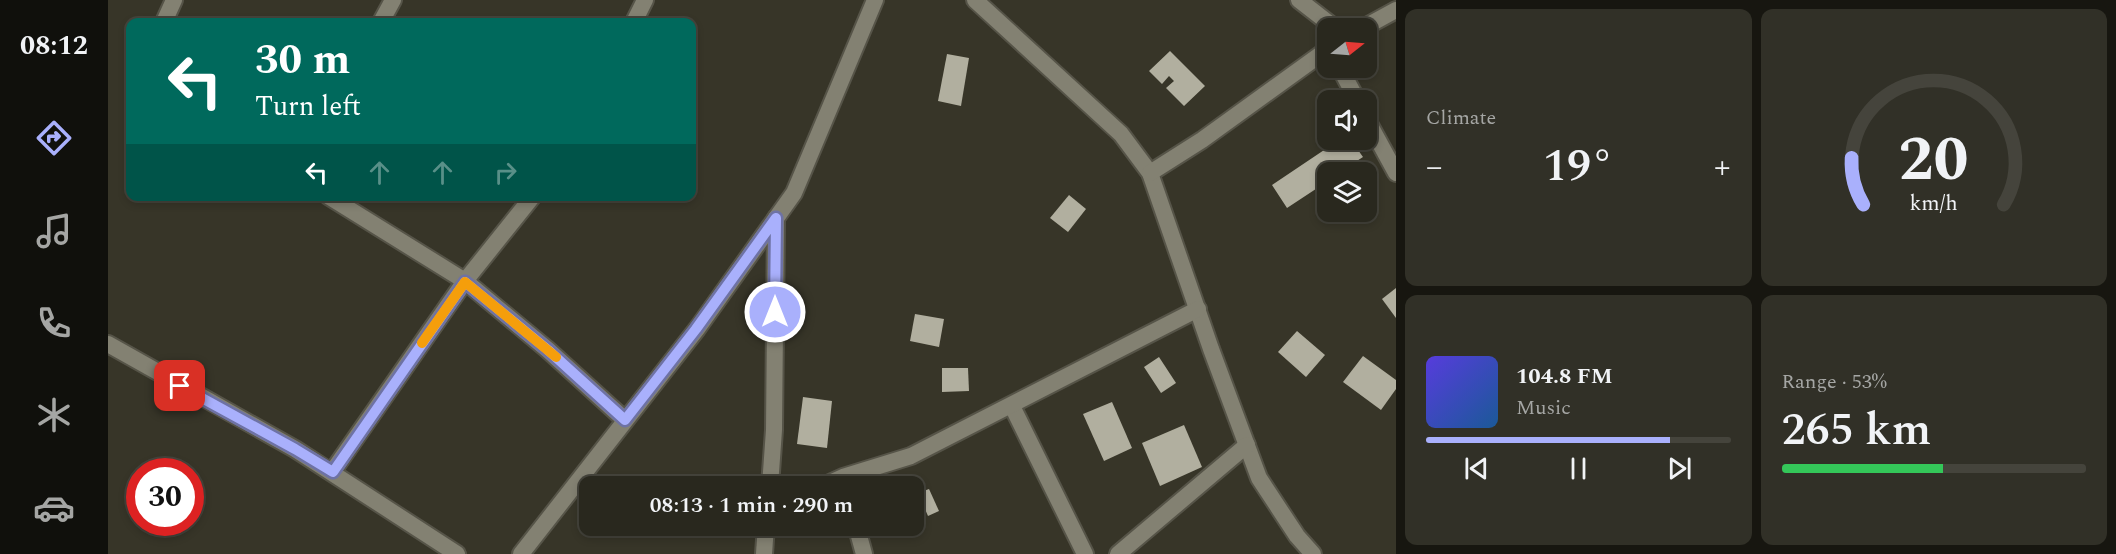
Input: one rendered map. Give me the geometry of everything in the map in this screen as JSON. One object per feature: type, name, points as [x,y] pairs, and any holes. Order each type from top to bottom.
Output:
[{"type":"street","points":[[166,18],[174,0]]},
{"type":"street","points":[[383,18],[393,0]]},
{"type":"street","points":[[636,18],[645,0]]},
{"type":"street","points":[[521,554],[696,329],[794,193],[875,0]]},
{"type":"street","points":[[975,0],[1121,134],[1150,172],[1259,478],[1297,536],[1313,554]]},
{"type":"street","points":[[1299,0],[1322,18]]},
{"type":"street","points":[[1377,20],[1396,10]]},
{"type":"street","points":[[1150,172],[1202,140],[1317,57]]},
{"type":"street","points":[[1377,138],[1396,173]]},
{"type":"street","points":[[338,201],[465,282],[548,350],[625,420]]},
{"type":"street","points":[[333,472],[465,282],[529,201]]},
{"type":"street","points":[[771,476],[774,430],[776,218]]},
{"type":"street","points":[[857,476],[911,456],[1198,309]]},
{"type":"street","points":[[108,344],[295,449],[457,554]]},
{"type":"street","points":[[1012,405],[1084,554]]},
{"type":"street","points":[[1118,554],[1247,445]]},
{"type":"street","points":[[764,554],[765,536]]},
{"type":"street","points":[[859,536],[864,554]]},
{"type":"building","points":[[1170,51],[1205,86],[1184,106],[1166,88],[1174,81],[1169,76],[1162,84],[1149,71]]},
{"type":"building","points":[[947,54],[969,58],[961,106],[938,101]]},
{"type":"building","points":[[1324,150],[1358,150],[1363,157],[1355,162],[1317,162],[1317,188],[1287,208],[1272,185]]},
{"type":"building","points":[[1069,195],[1086,209],[1068,232],[1050,218]]},
{"type":"building","points":[[1396,288],[1396,318],[1382,299]]},
{"type":"building","points":[[915,314],[944,319],[939,347],[910,341]]},
{"type":"building","points":[[1297,331],[1325,355],[1306,377],[1278,352]]},
{"type":"building","points":[[1363,356],[1396,380],[1396,389],[1381,410],[1343,382]]},
{"type":"building","points":[[1159,357],[1176,383],[1161,393],[1144,367]]},
{"type":"building","points":[[942,368],[968,368],[969,391],[942,392]]},
{"type":"building","points":[[803,397],[832,401],[827,448],[797,444]]},
{"type":"building","points":[[1112,402],[1132,448],[1104,461],[1083,414]]},
{"type":"building","points":[[1184,425],[1202,467],[1160,486],[1142,443]]},
{"type":"building","points":[[929,489],[939,511],[928,516],[924,507],[924,491]]},
{"type":"slow traffic","points":[[422,343],[465,282],[556,357]]},
{"type":"route","points":[[180,386],[333,472],[465,282],[548,350],[625,420],[696,329],[776,218],[775,312]]}]
